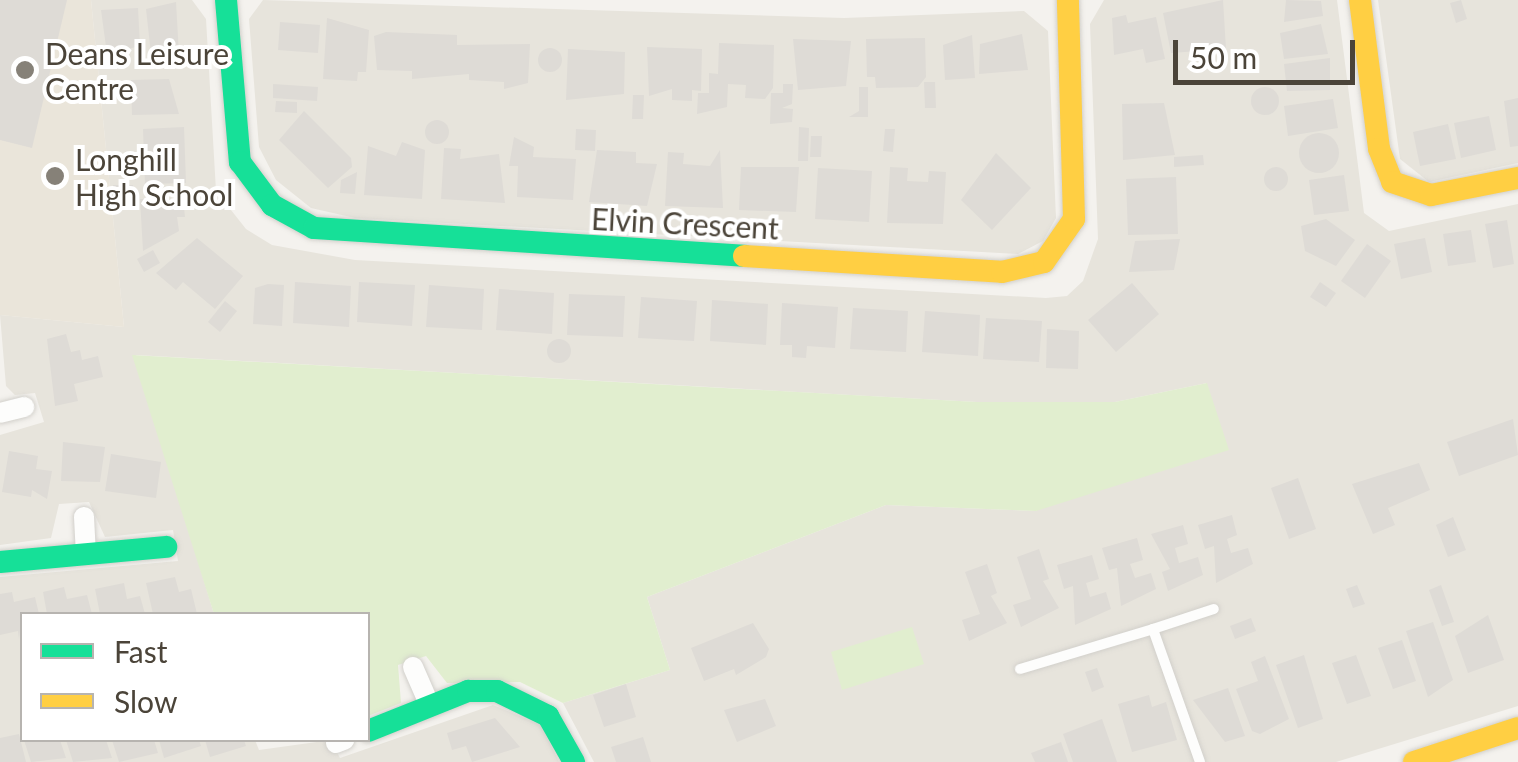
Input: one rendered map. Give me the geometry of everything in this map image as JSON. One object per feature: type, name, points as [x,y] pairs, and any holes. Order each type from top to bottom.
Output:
[{"type":"street","name":"Elvin Crescent","points":[[226,0],[240,162],[272,205],[304,224],[362,236],[1002,272],[1052,256],[1074,219],[1068,0]]},
{"type":"street","points":[[1360,0],[1379,149],[1392,182],[1431,195],[1518,178]]},
{"type":"street","points":[[0,412],[24,407]]},
{"type":"street","points":[[84,516],[86,552]]},
{"type":"street","points":[[0,562],[166,547]]},
{"type":"street","points":[[413,667],[430,706]]},
{"type":"street","points":[[370,729],[478,690],[522,698],[554,722],[574,762]]},
{"type":"street","points":[[1414,762],[1518,728]]},
{"type":"lane","points":[[1020,669],[1214,609]]},
{"type":"lane","points":[[1154,629],[1200,762]]},
{"type":"shaded area","name":"Longhill High School","points":[[0,0],[91,0],[124,327],[0,315]]},
{"type":"shaded area","points":[[91,0],[192,0],[206,19],[216,191],[246,229],[272,245],[355,260],[1046,298],[1067,296],[1083,281],[1098,239],[1090,24],[1104,0],[1337,0],[1364,213],[1389,231],[1518,204],[1518,706],[1336,762],[594,762],[563,703],[670,670],[647,597],[886,505],[1036,511],[1207,383],[1115,402],[977,402],[136,355],[213,612],[20,612],[20,742],[256,742],[259,750],[332,742],[340,758],[493,705],[541,725],[559,762],[0,762],[0,577],[178,561],[173,530],[105,537],[89,502],[59,504],[51,538],[0,545],[0,435],[44,422],[35,393],[15,395],[6,386],[0,315],[124,327]]},
{"type":"shaded area","points":[[263,0],[844,18],[1024,11],[1048,31],[1056,218],[1043,241],[1018,254],[355,218],[311,208],[276,180],[259,147],[249,19]]},
{"type":"shaded area","points":[[1378,0],[1518,0],[1518,163],[1429,182],[1400,159]]},
{"type":"green space","points":[[132,355],[977,402],[1115,402],[1207,383],[1229,450],[1036,511],[886,505],[647,597],[670,670],[563,703],[520,682],[447,683],[426,656],[398,665],[401,703],[370,715],[370,612],[213,612]]},
{"type":"green space","points":[[912,627],[924,664],[842,690],[831,652]]},
{"type":"building","name":"Deans Leisure Centre","points":[[0,0],[67,0],[32,148],[0,140]]},
{"type":"building","points":[[1223,0],[1226,49],[1171,53],[1163,13]]},
{"type":"building","points":[[1286,0],[1321,1],[1323,16],[1284,22]]},
{"type":"building","points":[[1461,0],[1467,19],[1456,23],[1450,3]]},
{"type":"building","points":[[176,2],[179,55],[152,63],[146,9]]},
{"type":"building","points":[[138,8],[140,46],[107,54],[101,10]]},
{"type":"building","points":[[1126,15],[1128,23],[1156,17],[1165,59],[1146,63],[1143,49],[1114,55],[1112,18]]},
{"type":"building","points":[[327,18],[369,30],[366,72],[358,72],[357,81],[323,79]]},
{"type":"building","points":[[280,22],[320,25],[318,53],[278,50]]},
{"type":"building","points":[[1321,24],[1328,54],[1284,59],[1280,33]]},
{"type":"building","points":[[386,32],[457,35],[457,45],[530,44],[528,83],[504,89],[504,82],[469,80],[469,74],[412,79],[412,71],[377,70],[374,36]]},
{"type":"building","points":[[1022,34],[1028,70],[979,74],[980,44]]},
{"type":"building","points":[[972,35],[975,78],[945,80],[943,45]]},
{"type":"building","points":[[925,38],[926,77],[918,87],[876,88],[875,77],[867,77],[866,39]]},
{"type":"building","points":[[793,39],[851,41],[846,86],[798,90]]},
{"type":"building","points":[[719,43],[774,45],[773,88],[765,99],[745,98],[746,85],[728,84],[727,107],[697,114],[698,93],[709,93],[709,73],[718,74]]},
{"type":"building","points":[[647,47],[702,49],[701,91],[692,90],[692,101],[672,100],[672,89],[649,96]]},
{"type":"building","points":[[550,48],[559,51],[559,69],[550,72],[541,69],[538,60],[541,51]]},
{"type":"building","points":[[568,49],[625,52],[624,94],[566,100]]},
{"type":"building","points":[[1330,58],[1330,90],[1287,91],[1284,64]]},
{"type":"building","points":[[169,79],[179,114],[132,115],[131,80]]},
{"type":"building","points":[[924,82],[935,82],[936,108],[925,108]]},
{"type":"building","points":[[273,84],[318,87],[317,101],[273,98]]},
{"type":"building","points":[[783,84],[793,84],[792,104],[782,108],[793,109],[792,122],[770,124],[771,93],[783,93]]},
{"type":"building","points":[[859,87],[868,87],[868,117],[849,117],[859,111]]},
{"type":"building","points":[[1265,87],[1275,91],[1279,101],[1275,111],[1265,115],[1255,111],[1251,101],[1255,91]]},
{"type":"building","points":[[633,95],[644,95],[643,119],[632,119]]},
{"type":"building","points":[[1518,98],[1518,146],[1510,147],[1504,101]]},
{"type":"building","points":[[1333,99],[1338,128],[1288,136],[1284,106]]},
{"type":"building","points":[[276,101],[297,102],[297,113],[275,112]]},
{"type":"building","points":[[1164,103],[1175,155],[1123,160],[1122,104]]},
{"type":"building","points":[[304,111],[351,158],[352,167],[328,188],[279,140]]},
{"type":"building","points":[[1489,116],[1496,150],[1461,158],[1454,123]]},
{"type":"building","points":[[437,120],[446,123],[446,141],[437,144],[428,141],[425,132],[428,123]]},
{"type":"building","points":[[1448,124],[1456,159],[1420,166],[1413,132]]},
{"type":"building","points":[[184,127],[186,183],[145,184],[143,129]]},
{"type":"building","points":[[799,127],[809,128],[808,161],[798,161]]},
{"type":"building","points":[[576,129],[596,130],[595,151],[575,150]]},
{"type":"building","points":[[885,129],[895,129],[893,152],[883,151]]},
{"type":"building","points":[[1319,133],[1333,139],[1339,153],[1333,167],[1319,173],[1305,167],[1299,153],[1305,139]]},
{"type":"building","points":[[811,136],[822,136],[821,157],[810,157]]},
{"type":"building","points":[[514,137],[534,147],[533,157],[576,159],[573,200],[517,197],[518,166],[509,166]]},
{"type":"building","points":[[402,142],[425,150],[422,199],[364,195],[368,146],[396,156]]},
{"type":"building","points":[[444,148],[461,149],[460,159],[499,154],[505,203],[441,199]]},
{"type":"building","points":[[597,150],[636,152],[636,163],[657,164],[647,206],[589,202]]},
{"type":"building","points":[[720,150],[723,208],[665,206],[668,152],[684,153],[683,164],[710,166]]},
{"type":"building","points":[[996,153],[1031,188],[992,230],[961,200]]},
{"type":"building","points":[[1203,155],[1204,165],[1174,167],[1174,157]]},
{"type":"building","points":[[741,167],[799,167],[796,212],[739,210]]},
{"type":"building","points":[[890,167],[908,168],[907,181],[928,182],[929,171],[946,172],[943,224],[887,223]]},
{"type":"building","points":[[1276,167],[1285,170],[1285,188],[1276,191],[1267,188],[1264,179],[1267,170]]},
{"type":"building","points":[[818,168],[872,171],[869,222],[815,219]]},
{"type":"building","points":[[357,172],[355,194],[340,193],[341,180]]},
{"type":"building","points":[[1344,175],[1349,211],[1314,215],[1309,180]]},
{"type":"building","points":[[1176,177],[1178,234],[1128,235],[1126,179]]},
{"type":"building","points":[[113,185],[133,185],[134,204],[114,205]]},
{"type":"building","points":[[140,199],[183,199],[185,217],[177,217],[179,231],[143,251]]},
{"type":"building","points":[[1326,219],[1355,240],[1336,266],[1305,251],[1301,226]]},
{"type":"building","points":[[1507,220],[1514,264],[1493,268],[1485,224]]},
{"type":"building","points":[[1471,230],[1476,262],[1448,266],[1443,234]]},
{"type":"building","points":[[197,238],[243,276],[215,309],[183,282],[176,290],[156,273]]},
{"type":"building","points":[[1425,238],[1432,272],[1401,279],[1394,244]]},
{"type":"building","points":[[1180,239],[1174,270],[1129,272],[1135,241]]},
{"type":"building","points":[[1367,244],[1391,261],[1365,298],[1341,281]]},
{"type":"building","points":[[153,250],[160,263],[144,272],[137,259]]},
{"type":"building","points":[[295,282],[351,286],[349,327],[293,323]]},
{"type":"building","points":[[359,282],[415,285],[412,326],[357,322]]},
{"type":"building","points":[[1320,282],[1336,293],[1326,307],[1310,297]]},
{"type":"building","points":[[1132,283],[1159,314],[1116,352],[1088,320]]},
{"type":"building","points":[[284,285],[282,326],[253,324],[255,288]]},
{"type":"building","points":[[429,285],[484,289],[482,330],[426,327]]},
{"type":"building","points":[[499,289],[554,293],[552,334],[496,330]]},
{"type":"building","points":[[569,294],[625,296],[623,337],[567,335]]},
{"type":"building","points":[[641,297],[697,301],[694,341],[638,338]]},
{"type":"building","points":[[712,300],[768,304],[766,345],[710,341]]},
{"type":"building","points":[[225,301],[237,311],[220,332],[208,322]]},
{"type":"building","points":[[782,303],[838,307],[835,348],[807,346],[806,358],[792,357],[792,345],[780,345]]},
{"type":"building","points":[[853,308],[908,311],[906,352],[850,349]]},
{"type":"building","points":[[925,311],[980,315],[978,356],[922,352]]},
{"type":"building","points":[[986,318],[1042,321],[1039,362],[983,359]]},
{"type":"building","points":[[1047,329],[1079,331],[1078,369],[1046,368]]},
{"type":"building","points":[[66,334],[71,352],[80,350],[82,360],[98,356],[103,377],[74,384],[78,401],[55,406],[47,339]]},
{"type":"building","points":[[559,339],[571,351],[559,363],[547,351]]},
{"type":"building","points":[[1513,419],[1518,455],[1459,476],[1447,442]]},
{"type":"building","points":[[63,442],[105,447],[100,482],[61,481]]},
{"type":"building","points":[[9,451],[38,456],[36,469],[52,471],[47,499],[32,490],[31,497],[2,492]]},
{"type":"building","points":[[111,454],[161,462],[156,498],[105,491]]},
{"type":"building","points":[[1419,463],[1430,490],[1388,508],[1395,525],[1373,534],[1352,484]]},
{"type":"building","points":[[1298,478],[1316,529],[1289,539],[1271,488]]},
{"type":"building","points":[[1232,515],[1237,535],[1227,539],[1231,553],[1248,548],[1253,564],[1216,583],[1214,546],[1205,549],[1198,525]]},
{"type":"building","points":[[1453,517],[1466,550],[1448,557],[1436,525]]},
{"type":"building","points":[[1183,525],[1188,544],[1175,548],[1179,563],[1198,557],[1203,575],[1168,591],[1162,572],[1170,569],[1151,534]]},
{"type":"building","points":[[1137,538],[1143,560],[1130,564],[1135,578],[1151,573],[1156,589],[1121,606],[1117,568],[1109,570],[1102,548]]},
{"type":"building","points":[[1039,549],[1049,579],[1043,581],[1059,608],[1021,627],[1013,605],[1031,599],[1017,557]]},
{"type":"building","points":[[1092,555],[1099,579],[1086,583],[1090,597],[1106,592],[1111,609],[1075,625],[1073,586],[1064,589],[1057,565]]},
{"type":"building","points":[[987,564],[997,593],[991,596],[1007,623],[969,641],[962,620],[980,614],[965,572]]},
{"type":"building","points":[[175,577],[179,592],[191,589],[197,612],[153,612],[146,583]]},
{"type":"building","points":[[124,583],[127,599],[140,596],[144,612],[100,612],[95,589]]},
{"type":"building","points":[[1357,585],[1365,604],[1353,608],[1346,589]]},
{"type":"building","points":[[1441,585],[1454,622],[1442,626],[1429,590]]},
{"type":"building","points":[[64,587],[67,599],[87,595],[91,612],[47,612],[43,592]]},
{"type":"building","points":[[12,592],[14,602],[35,597],[39,612],[20,612],[19,639],[18,631],[0,635],[0,594]]},
{"type":"building","points":[[1488,615],[1504,660],[1468,673],[1455,636]]},
{"type":"building","points":[[1251,618],[1256,631],[1235,639],[1230,626]]},
{"type":"building","points":[[1433,622],[1453,680],[1428,697],[1406,631]]},
{"type":"building","points":[[753,623],[769,649],[766,657],[736,675],[734,669],[704,681],[691,648]]},
{"type":"building","points":[[1402,640],[1416,681],[1393,689],[1378,648]]},
{"type":"building","points":[[1304,655],[1323,719],[1298,728],[1276,665]]},
{"type":"building","points":[[1356,655],[1371,696],[1347,704],[1332,663]]},
{"type":"building","points":[[1265,656],[1289,719],[1260,734],[1252,731],[1236,689],[1258,681],[1251,662]]},
{"type":"building","points":[[1097,668],[1104,687],[1092,692],[1085,672]]},
{"type":"building","points":[[626,684],[636,717],[604,727],[593,695]]},
{"type":"building","points":[[1228,688],[1245,736],[1225,742],[1193,700]]},
{"type":"building","points":[[1149,695],[1152,707],[1166,702],[1177,740],[1132,752],[1118,704]]},
{"type":"building","points":[[765,699],[776,726],[737,742],[724,710]]},
{"type":"building","points":[[495,718],[520,747],[472,762],[466,746],[452,750],[447,733]]},
{"type":"building","points":[[1102,719],[1117,762],[1073,762],[1063,734]]},
{"type":"building","points":[[19,734],[26,762],[0,762],[0,738]]},
{"type":"building","points":[[643,737],[651,762],[616,762],[611,747]]},
{"type":"building","points":[[25,742],[61,742],[66,758],[31,762]]},
{"type":"building","points":[[67,742],[107,742],[112,758],[73,762]]},
{"type":"building","points":[[113,742],[155,742],[158,753],[119,762]]},
{"type":"building","points":[[160,742],[200,742],[201,746],[164,758]]},
{"type":"building","points":[[206,742],[245,742],[246,746],[210,757]]},
{"type":"building","points":[[1061,742],[1068,762],[1035,762],[1031,753]]},
{"type":"traffic: fast","points":[[226,0],[240,162],[272,205],[314,228],[744,256]]},
{"type":"traffic: fast","points":[[0,562],[166,547]]},
{"type":"traffic: fast","points":[[370,730],[468,691],[497,691],[548,716],[574,762]]},
{"type":"traffic: slow","points":[[744,256],[1002,272],[1044,262],[1074,219],[1068,0]]},
{"type":"traffic: slow","points":[[1360,0],[1379,149],[1392,182],[1431,195],[1518,178]]},
{"type":"traffic: slow","points":[[1414,762],[1518,728]]},
{"type":"place","name":"Deans Leisure Centre","points":[[25,70]]},
{"type":"place","name":"Longhill High School","points":[[55,176]]}]
